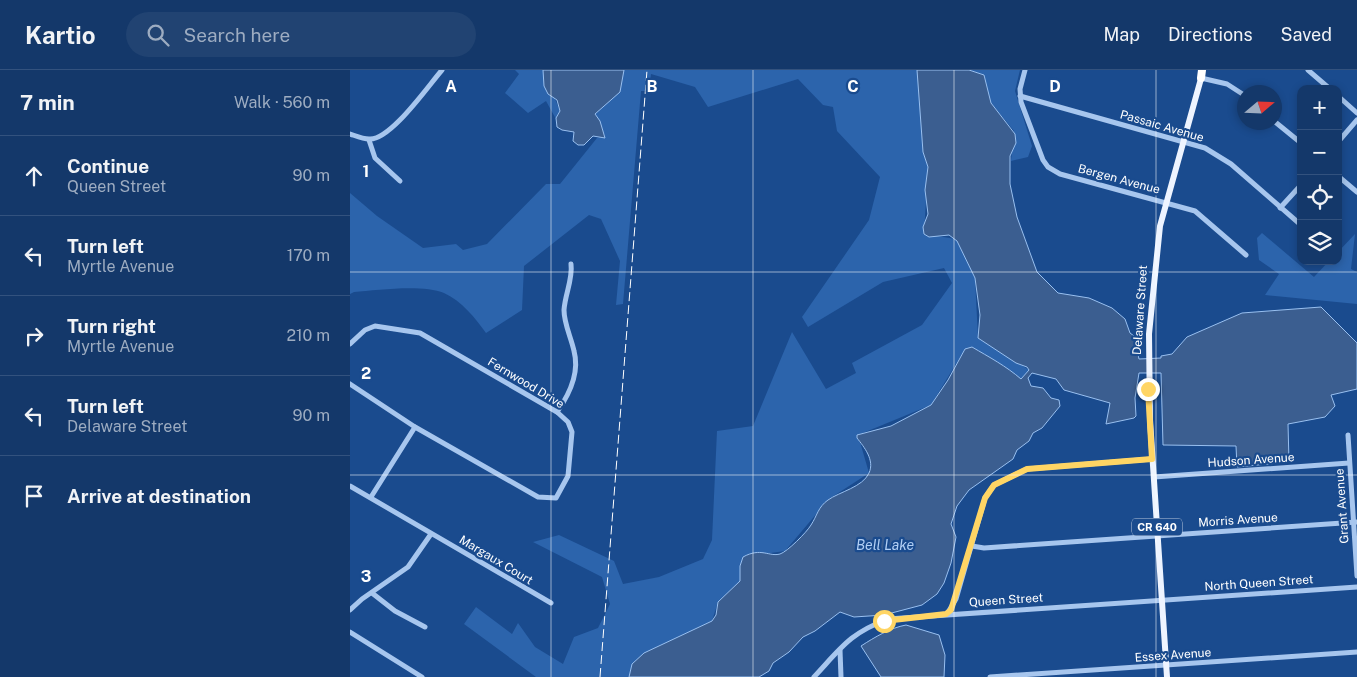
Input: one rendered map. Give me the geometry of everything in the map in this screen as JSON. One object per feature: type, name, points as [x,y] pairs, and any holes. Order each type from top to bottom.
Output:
[{"type":"main road","name":"Delaware Street","points":[[1167,677],[1152,459],[1148,354],[1156,253],[1166,202],[1202,73]]},
{"type":"street","points":[[350,134],[369,140],[380,137],[392,128],[442,70]]},
{"type":"street","points":[[1020,96],[1025,70]]},
{"type":"street","points":[[1308,70],[1325,85]]},
{"type":"street","points":[[1202,73],[1237,90]]},
{"type":"street","name":"Passaic Avenue","points":[[1020,96],[1183,141],[1220,156],[1297,222]]},
{"type":"street","name":"Bergen Avenue","points":[[1020,96],[1043,160],[1054,171],[1166,202],[1201,214],[1246,255]]},
{"type":"street","points":[[1342,100],[1357,113]]},
{"type":"street","points":[[1342,137],[1357,120]]},
{"type":"street","points":[[1282,128],[1297,140]]},
{"type":"street","points":[[369,140],[375,158],[400,181]]},
{"type":"street","points":[[1342,179],[1357,192]]},
{"type":"street","points":[[1280,208],[1297,189]]},
{"type":"street","points":[[557,412],[573,385],[575,353],[564,312],[572,272],[571,264]]},
{"type":"street","name":"Fernwood Drive","points":[[350,344],[354,338],[365,330],[375,326],[420,333],[557,412],[568,422],[572,432],[568,476],[556,498],[538,497],[415,427],[350,384]]},
{"type":"street","points":[[371,497],[415,427]]},
{"type":"street","name":"Grant Avenue","points":[[1348,435],[1357,576]]},
{"type":"street","points":[[946,614],[956,599],[989,490],[994,485],[1017,472],[1027,469],[1152,459]]},
{"type":"street","name":"Hudson Avenue","points":[[1154,477],[1349,463]]},
{"type":"street","name":"Margaux Court","points":[[350,486],[551,603]]},
{"type":"street","name":"Morris Avenue","points":[[972,546],[984,548],[1355,522]]},
{"type":"street","points":[[350,610],[408,567],[431,534]]},
{"type":"street","name":"North Queen Street","points":[[1162,600],[1357,587]]},
{"type":"street","points":[[372,593],[380,601],[425,627]]},
{"type":"street","name":"Queen Street","points":[[814,677],[849,639],[871,625],[892,619],[1162,600]]},
{"type":"street","points":[[350,632],[422,677]]},
{"type":"street","points":[[840,650],[841,677]]},
{"type":"street","name":"Essex Avenue","points":[[990,677],[1357,652]]},
{"type":"shaded area","points":[[515,70],[543,70],[560,111],[556,119],[546,101],[528,113],[505,93],[519,74]]},
{"type":"shaded area","points":[[621,70],[919,70],[928,167],[924,234],[956,239],[975,278],[978,338],[1029,370],[1021,379],[965,349],[931,405],[858,435],[869,473],[829,499],[785,551],[743,557],[740,581],[718,602],[712,621],[653,649],[630,677],[536,677],[464,624],[476,607],[512,634],[518,623],[535,647],[563,664],[574,637],[598,628],[610,604],[602,577],[533,542],[559,535],[614,561],[623,584],[659,577],[703,559],[712,540],[717,431],[753,426],[792,332],[826,389],[856,373],[852,363],[922,325],[952,283],[944,268],[883,282],[808,327],[802,317],[869,220],[880,177],[837,131],[833,107],[823,105],[798,79],[708,107],[695,87],[651,74],[649,91],[641,91],[623,304],[616,305],[620,261],[601,219],[589,215],[524,266],[522,310],[486,333],[462,305],[451,296],[435,290],[400,288],[354,292],[350,294],[350,193],[377,216],[423,248],[456,244],[463,250],[487,244],[546,184],[560,184],[597,138],[605,136],[595,113],[620,91]]},
{"type":"shaded area","points":[[970,70],[1020,70],[1015,91],[1032,146],[1028,157],[1011,161],[1014,131],[991,103],[984,75]]},
{"type":"shaded area","points":[[1262,233],[1297,263],[1297,265],[1300,265],[1314,277],[1325,265],[1342,265],[1342,248],[1355,234],[1351,269],[1357,272],[1357,304],[1265,295],[1279,274],[1259,260],[1257,238]]},
{"type":"water","points":[[543,70],[624,70],[620,92],[595,114],[600,121],[605,138],[593,136],[584,145],[578,145],[573,141],[574,132],[557,127],[556,118],[560,111],[557,100],[548,94],[544,86]]},
{"type":"water","name":"Bell Lake","points":[[917,70],[969,70],[984,75],[991,103],[1015,134],[1016,143],[1010,156],[1010,184],[1017,217],[1037,272],[1058,293],[1089,298],[1112,308],[1125,319],[1130,333],[1134,336],[1139,359],[1161,358],[1161,356],[1172,354],[1187,337],[1242,313],[1321,307],[1357,343],[1357,389],[1331,395],[1335,406],[1325,417],[1288,424],[1289,462],[1237,467],[1236,446],[1163,445],[1161,373],[1139,373],[1135,398],[1136,416],[1106,424],[1110,403],[1064,390],[1056,379],[1032,373],[1028,378],[1031,386],[1043,388],[1051,398],[1059,400],[1060,406],[1042,428],[1033,433],[1029,441],[1017,450],[1013,459],[969,490],[957,506],[951,524],[956,537],[951,563],[944,583],[937,594],[922,605],[884,615],[854,617],[840,612],[815,631],[803,637],[789,652],[773,663],[769,671],[759,677],[629,677],[632,664],[644,653],[712,621],[716,615],[718,602],[740,581],[740,566],[743,557],[760,552],[780,554],[792,546],[805,532],[825,503],[862,482],[869,473],[871,463],[857,435],[891,426],[931,405],[948,380],[965,349],[972,347],[1021,379],[1029,370],[978,338],[980,315],[975,278],[957,241],[949,235],[929,237],[924,234],[923,227],[928,214],[925,190],[928,167],[923,152]]},
{"type":"water","points":[[906,625],[939,635],[945,655],[944,677],[881,677],[861,646],[877,636]]},
{"type":"railway","points":[[600,677],[647,70]]},
{"type":"route","points":[[884,621],[946,614],[951,610],[956,599],[985,498],[994,485],[1017,472],[1027,469],[1152,459],[1148,389]]}]
